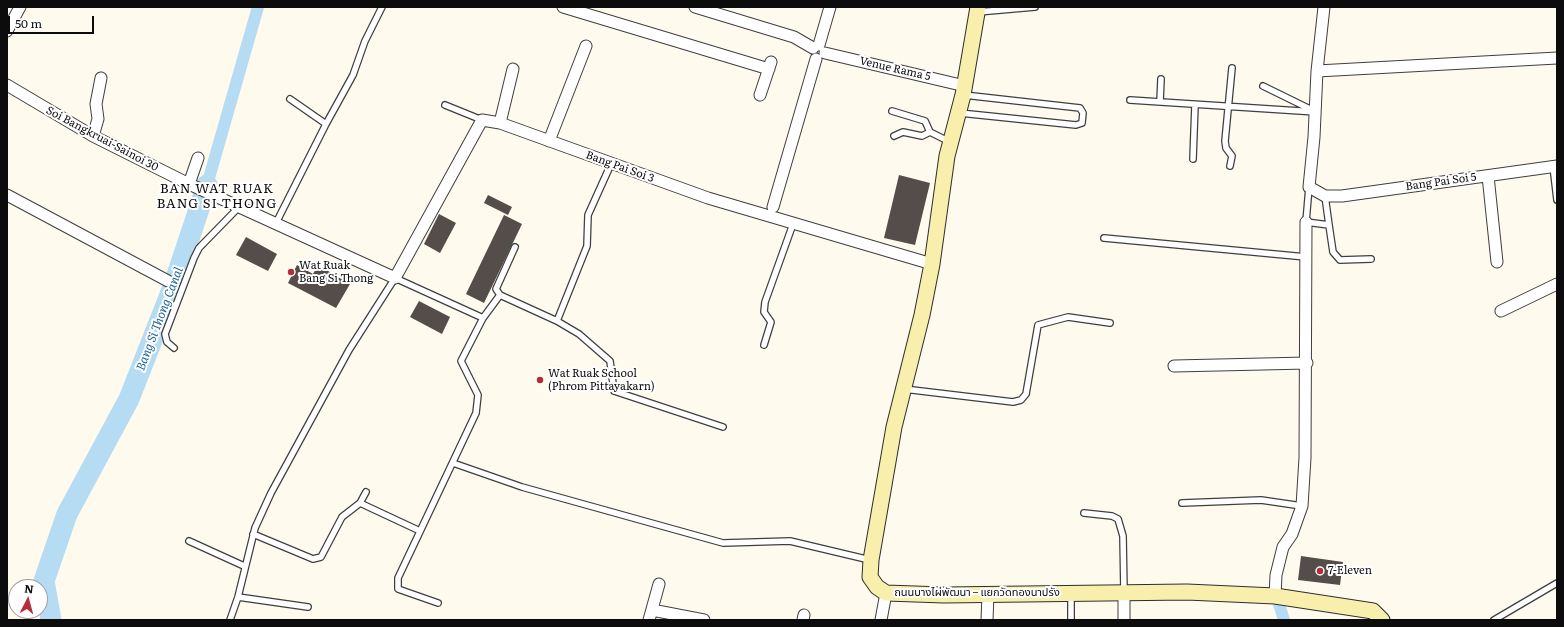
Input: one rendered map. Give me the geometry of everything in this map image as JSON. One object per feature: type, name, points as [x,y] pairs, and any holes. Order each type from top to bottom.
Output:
[{"type":"street","points":[[7,31],[20,7]]},
{"type":"street","points":[[563,7],[770,65],[760,95]]},
{"type":"street","name":"Venue Rama 5","points":[[695,7],[794,37],[818,51],[964,90]]},
{"type":"street","points":[[773,207],[830,7]]},
{"type":"street","points":[[1324,7],[1317,71],[1316,112],[1309,187],[1325,196]]},
{"type":"street","name":"ถนนบางไผ่พัฒนา – แยกวัดทองนาปรัง","points":[[978,9],[964,90],[950,142],[932,264],[894,427],[870,560],[870,577],[876,586],[886,593],[988,594],[1187,592],[1275,596],[1373,611],[1382,620]]},
{"type":"street","points":[[549,141],[586,46]]},
{"type":"street","points":[[1317,71],[1557,58]]},
{"type":"street","points":[[500,123],[513,69]]},
{"type":"street","points":[[93,136],[98,119],[96,104],[101,78]]},
{"type":"street","name":"Soi Bangkruai-Sainoi 30","points":[[7,85],[93,136],[191,186],[394,278]]},
{"type":"street","points":[[394,278],[482,120]]},
{"type":"street","name":"Bang Pai Soi 3","points":[[482,120],[500,123],[708,198],[932,264]]},
{"type":"street","points":[[191,186],[198,158]]},
{"type":"street","name":"Bang Pai Soi 5","points":[[1325,196],[1342,196],[1555,166]]},
{"type":"street","points":[[1488,176],[1497,262]]},
{"type":"street","points":[[7,195],[168,281]]},
{"type":"street","points":[[1275,596],[1276,575],[1283,547],[1292,534],[1302,506],[1305,462],[1307,363],[1306,222]]},
{"type":"street","points":[[1501,311],[1557,284]]},
{"type":"street","points":[[1174,366],[1307,363]]},
{"type":"street","points":[[658,584],[650,615],[704,620]]},
{"type":"street","points":[[1124,592],[1124,620]]},
{"type":"street","points":[[880,620],[886,593]]},
{"type":"street","points":[[988,594],[988,620]]},
{"type":"lane","points":[[276,224],[326,124],[353,75],[365,41],[382,7]]},
{"type":"lane","points":[[978,9],[1035,7]]},
{"type":"lane","points":[[1230,166],[1232,156],[1226,148],[1225,141],[1230,107],[1232,68]]},
{"type":"lane","points":[[1160,102],[1161,79]]},
{"type":"lane","points":[[1263,86],[1316,112]]},
{"type":"lane","points":[[958,113],[1076,124],[1082,123],[1083,113],[1080,108],[964,90]]},
{"type":"lane","points":[[290,99],[326,124]]},
{"type":"lane","points":[[1130,100],[1316,112]]},
{"type":"lane","points":[[1193,159],[1195,104]]},
{"type":"lane","points":[[445,106],[482,120]]},
{"type":"lane","points":[[892,111],[924,121],[930,132],[950,142]]},
{"type":"lane","points":[[894,136],[903,132],[922,136],[930,132]]},
{"type":"lane","points":[[558,321],[587,246],[588,215],[611,164]]},
{"type":"lane","points":[[1555,166],[1557,200]]},
{"type":"lane","points":[[1309,187],[1306,222],[1329,226]]},
{"type":"lane","points":[[1325,196],[1333,252],[1340,260],[1371,259]]},
{"type":"lane","points":[[174,348],[167,342],[165,334],[194,258],[199,248],[239,207]]},
{"type":"lane","points":[[764,345],[771,322],[764,312],[766,302],[793,224]]},
{"type":"lane","points":[[1104,238],[1306,257]]},
{"type":"lane","points":[[515,247],[496,289],[500,295],[558,321],[579,334],[610,360],[614,391],[723,427]]},
{"type":"lane","points":[[230,620],[238,597],[244,566],[253,534],[271,493],[349,350],[394,278],[483,318]]},
{"type":"lane","points":[[438,603],[398,589],[398,578],[476,413],[478,395],[461,361],[483,318],[500,295]]},
{"type":"lane","points":[[904,389],[1013,402],[1021,400],[1026,394],[1038,325],[1068,317],[1110,323]]},
{"type":"lane","points":[[453,463],[522,487],[723,543],[790,541],[870,560]]},
{"type":"lane","points":[[253,534],[313,559],[321,557],[342,517],[360,503],[366,492]]},
{"type":"lane","points":[[1182,503],[1262,500],[1302,506]]},
{"type":"lane","points":[[360,503],[420,531]]},
{"type":"lane","points":[[1084,513],[1112,516],[1118,520],[1123,536],[1124,592]]},
{"type":"lane","points":[[189,541],[244,566]]},
{"type":"lane","points":[[1494,620],[1557,583]]},
{"type":"lane","points":[[1071,593],[1071,620]]},
{"type":"lane","points":[[238,597],[308,607]]},
{"type":"building","points":[[899,175],[930,183],[915,245],[884,238]]},
{"type":"building","points":[[488,195],[512,207],[508,215],[484,203]]},
{"type":"building","points":[[439,214],[456,223],[440,253],[424,244]]},
{"type":"building","points":[[504,215],[522,224],[484,303],[466,294]]},
{"type":"building","points":[[246,237],[277,254],[268,271],[236,255]]},
{"type":"building","points":[[297,265],[313,274],[318,265],[350,284],[336,308],[288,283]]},
{"type":"building","points":[[419,301],[450,317],[442,334],[410,317]]},
{"type":"building","name":"7-Eleven","points":[[1301,556],[1343,562],[1340,585],[1298,580]]},
{"type":"waterway","name":"Bang Si Thong Canal","points":[[207,185],[258,7]]},
{"type":"waterway","name":"Bang Si Thong Canal","points":[[51,620],[44,581],[67,514],[129,399],[173,287],[207,185]]},
{"type":"waterway","points":[[1279,604],[1284,620]]},
{"type":"place","name":"Wat Ruak Bang Si Thong","points":[[291,272]]},
{"type":"place","name":"Wat Ruak School (Phrom Pittayakarn)","points":[[540,380]]},
{"type":"place","name":"7-Eleven","points":[[1320,571]]},
{"type":"district","name":"BAN WAT RUAK BANG SI THONG","points":[[217,196]]}]
